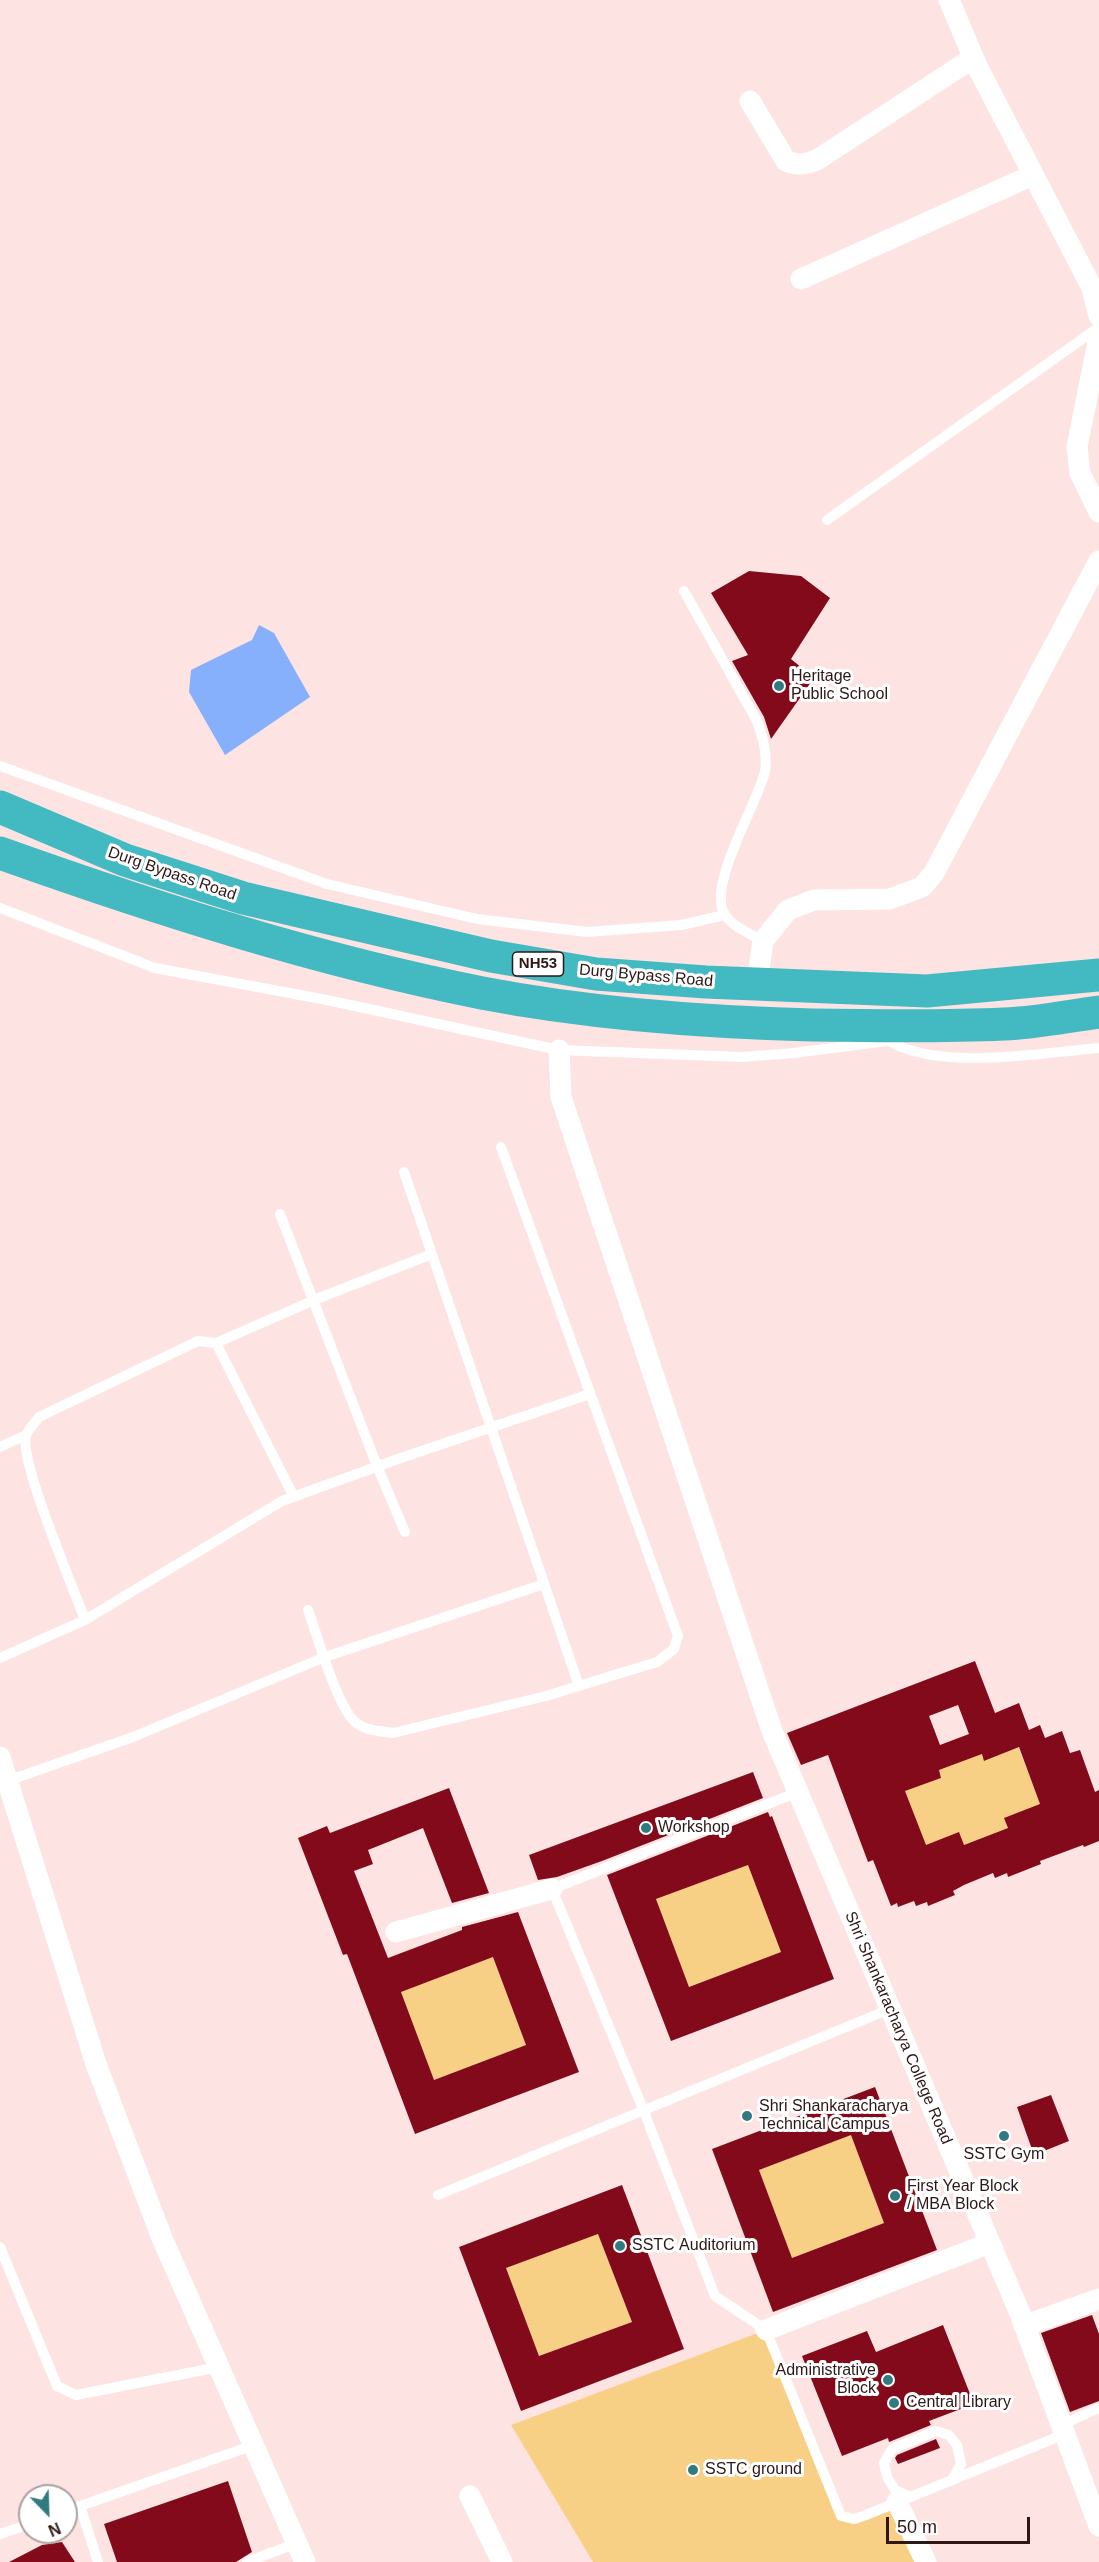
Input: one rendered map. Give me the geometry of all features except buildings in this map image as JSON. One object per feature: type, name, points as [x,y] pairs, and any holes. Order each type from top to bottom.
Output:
[{"type":"highway","name":"Durg Bypass Road","points":[[0,807],[125,860],[243,898],[491,956],[596,974],[706,982],[927,991],[1099,975]]},
{"type":"highway","name":"Durg Bypass Road","points":[[0,853],[124,897],[368,967],[483,993],[646,1018],[877,1033],[1006,1024],[1099,1012]]},
{"type":"street","points":[[948,0],[973,58],[1092,288],[1099,316]]},
{"type":"street","points":[[750,101],[786,161],[795,165],[805,164],[817,160],[973,58]]},
{"type":"street","points":[[801,279],[1033,175]]},
{"type":"street","points":[[1099,337],[1077,447],[1080,473],[1099,512]]},
{"type":"street","points":[[757,984],[763,941],[788,910],[814,900],[890,899],[922,887],[934,873],[1099,561]]},
{"type":"street","name":"Shri Shankaracharya College Road","points":[[559,1050],[561,1097],[772,1731],[990,2243],[1024,2325],[1063,2430],[1090,2474],[1099,2526]]},
{"type":"street","points":[[0,1757],[96,2064],[162,2238],[301,2553]]},
{"type":"street","points":[[396,1932],[552,1889]]},
{"type":"street","points":[[766,2330],[990,2243]]},
{"type":"street","points":[[1024,2325],[1099,2300]]},
{"type":"street","points":[[470,2496],[502,2562]]},
{"type":"street","points":[[904,2500],[926,2562]]},
{"type":"lane","points":[[827,520],[1099,327]]},
{"type":"lane","points":[[684,591],[757,722],[764,740],[765,771],[729,862],[721,890],[720,903],[725,915],[732,922],[763,941]]},
{"type":"lane","points":[[0,766],[327,884],[477,919],[587,932],[681,925],[725,915]]},
{"type":"lane","points":[[0,908],[155,968],[327,1000],[559,1050],[742,1057],[794,1053],[877,1033],[922,1054],[984,1058],[1099,1048]]},
{"type":"lane","points":[[308,1610],[340,1698],[354,1721],[372,1730],[393,1732],[546,1696],[657,1662],[674,1649],[678,1636],[501,1147]]},
{"type":"lane","points":[[404,1172],[579,1686]]},
{"type":"lane","points":[[280,1214],[377,1466],[405,1532]]},
{"type":"lane","points":[[0,1447],[26,1435],[39,1417],[198,1341],[216,1343],[432,1254]]},
{"type":"lane","points":[[216,1343],[294,1497]]},
{"type":"lane","points":[[0,1658],[85,1620],[282,1501],[377,1466],[590,1394]]},
{"type":"lane","points":[[26,1435],[25,1453],[85,1620]]},
{"type":"lane","points":[[6,1781],[133,1737],[325,1657],[544,1584]]},
{"type":"lane","points":[[798,1792],[552,1889],[643,2109],[716,2296],[766,2330],[841,2516],[854,2519],[952,2480],[1063,2430],[1099,2408]]},
{"type":"lane","points":[[438,2195],[890,2009]]},
{"type":"lane","points":[[0,2247],[57,2386],[76,2395],[219,2367]]},
{"type":"lane","points":[[904,2500],[887,2477],[884,2463],[892,2449],[936,2431],[949,2435],[957,2445],[961,2464],[952,2480]]},
{"type":"lane","points":[[98,2562],[80,2506],[254,2445]]},
{"type":"lane","points":[[0,2534],[18,2528]]},
{"type":"lane","points":[[247,2562],[301,2553]]},
{"type":"shaded area","points":[[1015,1739],[1045,1816],[1023,1811],[1005,1818],[1008,1828],[964,1845],[919,1858],[924,1841],[905,1791],[916,1779],[919,1786],[941,1778],[939,1770],[982,1754],[985,1761],[1005,1753]]},
{"type":"shaded area","points":[[748,1865],[781,1952],[689,1987],[656,1899]]},
{"type":"shaded area","points":[[493,1957],[526,2045],[434,2080],[401,1992]]},
{"type":"shaded area","points":[[851,2135],[884,2223],[792,2258],[759,2170]]},
{"type":"shaded area","points":[[598,2234],[632,2322],[539,2356],[506,2268]]},
{"type":"shaded area","points":[[766,2330],[841,2516],[854,2519],[897,2502],[926,2562],[593,2562],[511,2425]]},
{"type":"water","points":[[259,625],[274,633],[310,697],[225,755],[189,692],[191,670],[252,640]]},
{"type":"place","name":"Heritage Public School","points":[[779,686]]},
{"type":"place","name":"Workshop","points":[[646,1828]]},
{"type":"place","name":"Shri Shankaracharya Technical Campus","points":[[747,2116]]},
{"type":"place","name":"SSTC Gym","points":[[1004,2136]]},
{"type":"place","name":"First Year Block / MBA Block","points":[[895,2196]]},
{"type":"place","name":"SSTC Auditorium","points":[[620,2246]]},
{"type":"place","name":"Administrative Block","points":[[888,2380]]},
{"type":"place","name":"Central Library","points":[[894,2403]]},
{"type":"place","name":"SSTC ground","points":[[693,2470]]}]
